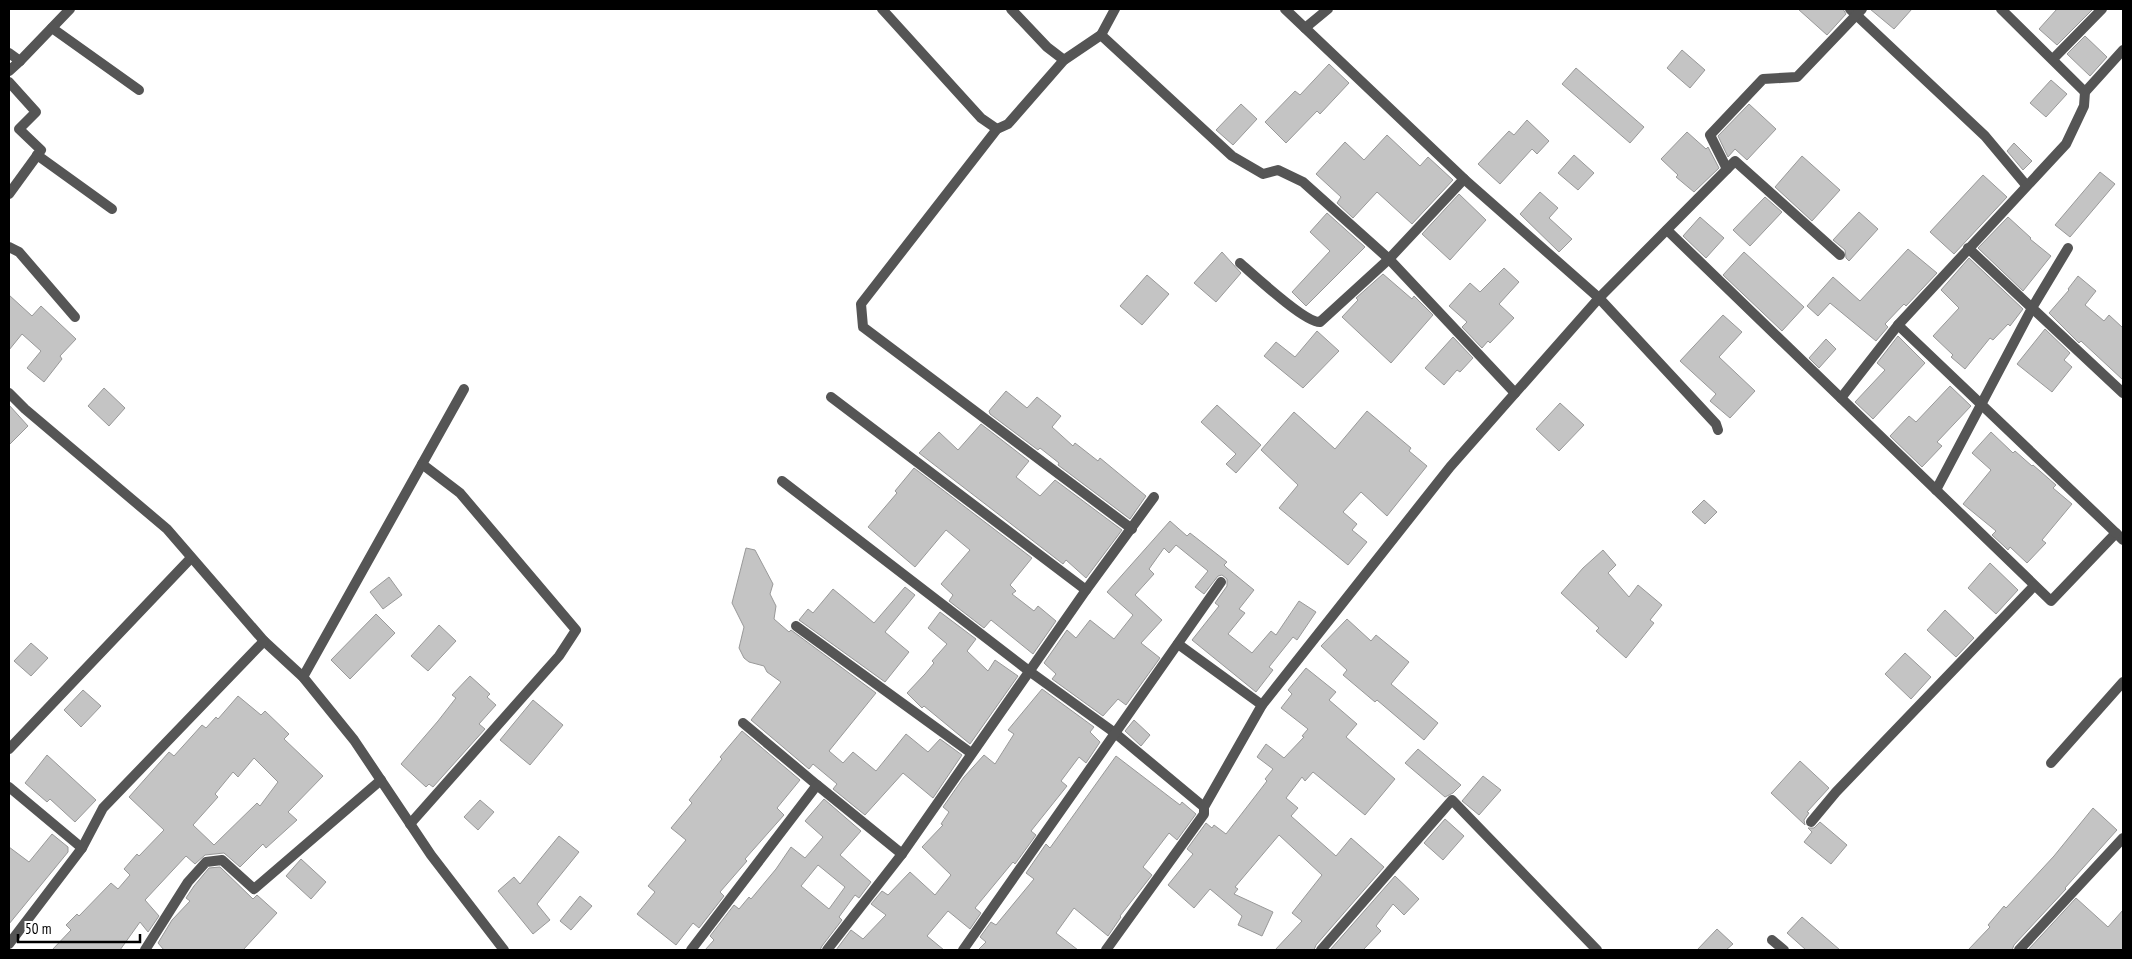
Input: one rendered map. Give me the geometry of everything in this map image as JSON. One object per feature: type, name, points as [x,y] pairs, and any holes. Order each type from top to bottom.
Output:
[{"type":"street","points":[[9,72],[70,9]]},
{"type":"street","points":[[882,9],[981,118],[996,129]]},
{"type":"street","points":[[1011,9],[1047,47],[1064,60]]},
{"type":"street","points":[[1115,9],[1101,35],[1064,60],[1008,124],[996,129],[861,304],[863,327],[1132,529]]},
{"type":"street","points":[[1285,9],[1464,179],[1599,298],[1716,424],[1718,430]]},
{"type":"street","points":[[1305,28],[1328,9]]},
{"type":"street","points":[[2001,9],[2084,92]]},
{"type":"street","points":[[2053,59],[2102,9]]},
{"type":"street","points":[[1727,169],[1710,135],[1763,79],[1797,77],[1856,11],[1985,136],[2026,185]]},
{"type":"street","points":[[52,28],[139,90]]},
{"type":"street","points":[[1101,35],[1232,156],[1264,174],[1278,170],[1302,182],[1390,259],[1515,393]]},
{"type":"street","points":[[1841,398],[1898,325],[2066,144],[2084,106],[2084,92],[2123,50]]},
{"type":"street","points":[[9,52],[20,61]]},
{"type":"street","points":[[9,82],[36,112],[19,129],[41,150],[9,194]]},
{"type":"street","points":[[37,155],[112,209]]},
{"type":"street","points":[[1106,950],[1204,814],[1204,807],[1262,705],[1450,467],[1599,298],[1735,161],[1840,255]]},
{"type":"street","points":[[1240,263],[1300,314],[1314,322],[1320,322],[1390,259],[1464,179]]},
{"type":"street","points":[[1667,230],[2051,601],[2120,536],[1898,325]]},
{"type":"street","points":[[9,247],[19,252],[75,317]]},
{"type":"street","points":[[1968,248],[2123,393]]},
{"type":"street","points":[[1936,490],[2032,308],[2068,248]]},
{"type":"street","points":[[303,677],[464,389]]},
{"type":"street","points":[[9,394],[24,409],[166,530],[264,641],[303,677],[354,740],[430,855],[504,950]]},
{"type":"street","points":[[831,397],[1086,590]]},
{"type":"street","points":[[410,824],[559,656],[576,630],[460,493],[422,464]]},
{"type":"street","points":[[782,481],[1029,671],[1115,733],[1204,807]]},
{"type":"street","points":[[827,950],[902,854],[1086,590],[1154,497]]},
{"type":"street","points":[[9,749],[191,558]]},
{"type":"street","points":[[963,950],[1221,582]]},
{"type":"street","points":[[1811,822],[1836,792],[2034,586]]},
{"type":"street","points":[[796,626],[971,753]]},
{"type":"street","points":[[9,944],[82,848],[103,808],[264,641]]},
{"type":"street","points":[[1178,644],[1262,705]]},
{"type":"street","points":[[2051,763],[2123,682]]},
{"type":"street","points":[[743,723],[902,854]]},
{"type":"street","points":[[144,950],[188,882],[206,862],[222,860],[254,889],[381,780]]},
{"type":"street","points":[[691,950],[817,785]]},
{"type":"street","points":[[9,787],[82,848]]},
{"type":"street","points":[[1321,950],[1452,800],[1597,950]]},
{"type":"street","points":[[2019,950],[2123,838]]},
{"type":"street","points":[[1772,940],[1784,950]]},
{"type":"building","points":[[1798,9],[1843,9],[1846,14],[1827,35]]},
{"type":"building","points":[[1870,9],[1912,9],[1894,29]]},
{"type":"building","points":[[2057,9],[2093,9],[2057,45],[2039,29]]},
{"type":"building","points":[[2085,36],[2107,57],[2090,76],[2067,54]]},
{"type":"building","points":[[1682,50],[1705,70],[1690,88],[1667,68]]},
{"type":"building","points":[[1329,64],[1349,83],[1320,114],[1317,111],[1286,143],[1265,122],[1295,91],[1300,95]]},
{"type":"building","points":[[1576,68],[1644,127],[1630,143],[1562,84]]},
{"type":"building","points":[[2051,80],[2067,94],[2046,117],[2030,103]]},
{"type":"building","points":[[1241,104],[1257,119],[1233,145],[1216,130]]},
{"type":"building","points":[[1749,104],[1776,129],[1747,160],[1735,149],[1728,157],[1718,136]]},
{"type":"building","points":[[1527,120],[1549,141],[1537,154],[1532,149],[1500,184],[1478,164],[1509,131],[1514,135]]},
{"type":"building","points":[[1687,132],[1706,149],[1708,147],[1719,168],[1694,192],[1676,177],[1678,175],[1661,159]]},
{"type":"building","points":[[1387,135],[1420,166],[1428,157],[1453,180],[1412,224],[1377,192],[1353,218],[1337,203],[1341,197],[1316,174],[1345,142],[1364,160]]},
{"type":"building","points":[[2014,143],[2032,161],[2023,170],[2007,151]]},
{"type":"building","points":[[1574,155],[1594,173],[1578,190],[1558,173]]},
{"type":"building","points":[[1802,156],[1840,190],[1812,221],[1775,187]]},
{"type":"building","points":[[2100,172],[2115,184],[2070,237],[2055,225]]},
{"type":"building","points":[[1983,175],[2007,197],[1954,254],[1930,232]]},
{"type":"building","points":[[1540,192],[1558,208],[1549,218],[1572,239],[1559,252],[1520,214]]},
{"type":"building","points":[[1459,194],[1486,220],[1450,260],[1422,234]]},
{"type":"building","points":[[1765,197],[1782,212],[1750,246],[1733,230]]},
{"type":"building","points":[[1859,212],[1878,229],[1849,261],[1846,258],[1845,250],[1833,240]]},
{"type":"building","points":[[1327,213],[1365,247],[1306,306],[1292,292],[1330,251],[1310,232]]},
{"type":"building","points":[[1700,217],[1724,238],[1706,258],[1683,236]]},
{"type":"building","points":[[2008,217],[2030,239],[2051,256],[2023,291],[1978,248]]},
{"type":"building","points":[[1908,249],[1937,273],[1906,306],[1904,304],[1885,324],[1888,327],[1876,341],[1830,303],[1818,316],[1807,306],[1833,277],[1860,301]]},
{"type":"building","points":[[1222,252],[1241,273],[1216,302],[1194,283]]},
{"type":"building","points":[[1744,252],[1804,307],[1782,331],[1723,275]]},
{"type":"building","points":[[1969,258],[2023,309],[2010,326],[2008,324],[1993,340],[1990,338],[1965,369],[1951,357],[1953,355],[1933,336],[1959,308],[1941,290]]},
{"type":"building","points":[[1504,268],[1519,282],[1499,304],[1514,318],[1490,343],[1488,341],[1482,348],[1462,327],[1467,322],[1449,306],[1470,283],[1480,292]]},
{"type":"building","points":[[1383,274],[1412,299],[1414,296],[1433,315],[1391,363],[1342,317],[1358,300],[1356,298]]},
{"type":"building","points":[[1147,275],[1169,294],[1142,325],[1120,306]]},
{"type":"building","points":[[2078,276],[2096,291],[2085,305],[2104,321],[2109,315],[2123,328],[2123,380],[2081,341],[2079,343],[2049,313],[2069,290]]},
{"type":"building","points":[[9,295],[32,316],[41,306],[76,339],[60,356],[62,359],[44,382],[27,368],[41,351],[22,334],[9,350]]},
{"type":"building","points":[[1723,315],[1742,332],[1719,357],[1755,391],[1730,418],[1710,401],[1716,394],[1680,361]]},
{"type":"building","points":[[2045,329],[2070,353],[2064,360],[2072,367],[2052,392],[2017,364]]},
{"type":"building","points":[[1317,331],[1339,351],[1303,388],[1264,356],[1276,342],[1295,357]]},
{"type":"building","points":[[1898,336],[1925,363],[1873,419],[1855,402],[1885,370],[1877,363]]},
{"type":"building","points":[[1453,337],[1473,358],[1460,372],[1457,370],[1444,385],[1425,368]]},
{"type":"building","points":[[1826,339],[1836,349],[1819,368],[1809,358]]},
{"type":"building","points":[[1950,386],[1971,406],[1937,442],[1942,446],[1922,467],[1890,436],[1909,416],[1916,422]]},
{"type":"building","points":[[104,388],[125,408],[109,426],[88,406]]},
{"type":"building","points":[[1006,391],[1027,408],[1037,397],[1061,416],[1052,427],[1073,446],[1075,443],[1098,461],[1100,458],[1146,496],[1130,519],[1058,465],[1059,463],[1040,448],[1038,450],[990,414],[989,411]]},
{"type":"building","points":[[1560,403],[1584,425],[1559,451],[1536,429]]},
{"type":"building","points":[[9,405],[28,426],[9,445]]},
{"type":"building","points":[[1217,405],[1261,445],[1236,473],[1226,464],[1236,454],[1201,422]]},
{"type":"building","points":[[1367,411],[1411,448],[1409,451],[1427,466],[1387,516],[1361,492],[1343,512],[1357,524],[1352,530],[1367,542],[1348,565],[1279,508],[1298,485],[1261,450],[1294,412],[1335,449]]},
{"type":"building","points":[[981,424],[1029,461],[1016,477],[1040,496],[1055,480],[1122,530],[1086,578],[1066,560],[1063,564],[919,453],[939,432],[958,450]]},
{"type":"building","points":[[1991,432],[2013,453],[2015,451],[2056,485],[2053,488],[2072,504],[2042,540],[2046,543],[2027,563],[2010,547],[2008,550],[1992,535],[1996,531],[1963,504],[1991,470],[1972,453]]},
{"type":"building","points":[[914,468],[1032,558],[1010,585],[1016,591],[1012,594],[1034,611],[1038,606],[1056,621],[1033,654],[991,620],[984,628],[949,601],[953,595],[941,584],[970,550],[946,530],[915,567],[868,527],[897,493],[895,491]]},
{"type":"building","points":[[1704,500],[1717,512],[1705,524],[1692,512]]},
{"type":"building","points":[[1170,521],[1187,536],[1190,533],[1227,562],[1224,565],[1254,590],[1239,609],[1245,613],[1228,634],[1252,653],[1271,631],[1276,635],[1299,601],[1316,612],[1297,640],[1293,637],[1269,667],[1273,670],[1256,692],[1192,640],[1219,606],[1215,603],[1227,586],[1227,579],[1222,575],[1218,576],[1204,594],[1195,587],[1208,571],[1176,545],[1169,553],[1164,548],[1149,569],[1154,574],[1135,595],[1162,620],[1141,643],[1160,658],[1126,705],[1118,699],[1103,716],[1052,679],[1056,674],[1044,663],[1067,630],[1076,638],[1090,620],[1114,639],[1133,615],[1107,592]]},
{"type":"building","points":[[746,548],[755,550],[773,584],[770,594],[776,606],[774,619],[789,632],[791,630],[876,693],[829,751],[843,763],[853,752],[876,771],[906,734],[928,752],[940,739],[962,755],[933,798],[903,773],[865,815],[833,789],[837,784],[813,764],[809,769],[751,720],[781,682],[767,672],[764,666],[749,662],[744,658],[739,648],[744,627],[732,603]]},
{"type":"building","points":[[1603,550],[1616,565],[1608,573],[1629,597],[1638,585],[1662,605],[1650,620],[1654,623],[1626,658],[1596,631],[1599,628],[1561,593],[1583,568]]},
{"type":"building","points":[[1990,563],[2018,590],[1996,614],[1968,588]]},
{"type":"building","points":[[389,577],[402,595],[383,609],[370,592]]},
{"type":"building","points":[[905,587],[915,595],[885,632],[909,652],[885,682],[799,620],[808,609],[813,613],[833,589],[874,623]]},
{"type":"building","points":[[1945,610],[1974,638],[1956,657],[1927,630]]},
{"type":"building","points":[[940,612],[976,639],[967,651],[988,671],[995,660],[1018,676],[970,744],[924,706],[922,708],[907,693],[934,663],[932,661],[947,644],[928,628]]},
{"type":"building","points":[[376,614],[395,633],[350,679],[331,660]]},
{"type":"building","points":[[1347,619],[1371,641],[1376,635],[1409,662],[1391,684],[1438,723],[1424,740],[1377,700],[1375,702],[1343,675],[1347,670],[1321,646]]},
{"type":"building","points":[[439,625],[456,641],[428,671],[411,656]]},
{"type":"building","points":[[31,643],[48,658],[31,676],[14,661]]},
{"type":"building","points":[[1905,653],[1931,677],[1911,699],[1885,674]]},
{"type":"building","points":[[1306,668],[1336,692],[1329,700],[1357,724],[1346,737],[1395,779],[1365,815],[1313,772],[1305,781],[1302,777],[1286,798],[1298,808],[1291,816],[1336,856],[1351,838],[1384,867],[1316,945],[1314,950],[1275,950],[1302,921],[1292,913],[1322,875],[1279,835],[1235,887],[1238,889],[1234,894],[1273,912],[1262,936],[1238,925],[1242,916],[1210,889],[1194,908],[1168,885],[1193,854],[1187,849],[1206,823],[1212,828],[1214,825],[1226,834],[1267,781],[1265,779],[1273,769],[1257,757],[1266,744],[1284,758],[1304,737],[1302,736],[1308,729],[1281,708],[1292,694],[1288,690]]},
{"type":"building","points":[[470,676],[490,694],[487,697],[496,705],[479,724],[485,729],[433,787],[429,784],[426,787],[401,764],[438,721],[456,698],[452,695]]},
{"type":"building","points":[[1042,689],[1094,727],[1090,732],[1100,742],[1086,763],[1079,757],[1061,781],[1067,786],[1031,831],[1036,835],[1015,864],[1013,862],[975,908],[981,913],[970,929],[948,911],[927,936],[944,950],[836,950],[851,930],[863,939],[886,915],[871,904],[882,891],[888,895],[910,872],[935,895],[951,875],[922,847],[943,825],[941,824],[949,812],[943,807],[964,777],[984,755],[995,764],[1014,734],[1008,730]]},
{"type":"building","points":[[83,690],[101,706],[81,727],[64,710]]},
{"type":"building","points":[[238,696],[261,715],[265,711],[289,734],[284,739],[323,776],[288,812],[297,820],[266,848],[263,844],[240,867],[224,853],[205,855],[195,864],[186,856],[145,900],[159,916],[148,932],[140,922],[120,950],[52,950],[71,930],[66,925],[77,914],[79,916],[111,883],[118,889],[130,875],[124,869],[137,854],[139,856],[164,830],[129,797],[169,752],[174,756],[202,725],[206,728],[216,717],[218,719]],"holes":[[[254,758],[278,782],[260,806],[257,803],[214,845],[193,825],[218,797],[215,794],[233,772],[238,777]]]},
{"type":"building","points":[[533,700],[563,725],[530,765],[500,740]]},
{"type":"building","points":[[1134,720],[1150,735],[1141,746],[1125,731]]},
{"type":"building","points":[[742,731],[800,780],[777,808],[784,815],[745,859],[747,861],[720,892],[724,896],[699,928],[693,923],[676,945],[637,914],[655,892],[648,886],[686,840],[671,828],[692,803],[689,800],[722,759],[720,757]]},
{"type":"building","points":[[1418,749],[1461,785],[1453,793],[1445,797],[1405,763]]},
{"type":"building","points":[[47,755],[96,800],[75,822],[50,799],[47,802],[25,783]]},
{"type":"building","points":[[1116,756],[1180,805],[1182,802],[1196,814],[1177,840],[1169,833],[1143,867],[1152,875],[1120,916],[1108,936],[1074,908],[1056,933],[1078,950],[978,950],[986,942],[980,937],[991,922],[996,925],[1034,879],[1026,873],[1046,844],[1050,848]]},
{"type":"building","points":[[1800,761],[1829,788],[1807,812],[1809,813],[1804,820],[1805,825],[1771,793]]},
{"type":"building","points":[[1483,776],[1501,790],[1479,815],[1462,801]]},
{"type":"building","points":[[824,799],[861,831],[840,855],[871,882],[859,898],[855,895],[839,917],[842,920],[820,950],[705,950],[714,940],[710,936],[734,905],[739,909],[749,897],[751,899],[776,869],[791,847],[805,858],[823,837],[805,821]],"holes":[[[818,865],[845,887],[829,909],[801,886]]]},
{"type":"building","points":[[480,800],[494,812],[478,830],[464,817]]},
{"type":"building","points":[[2093,808],[2117,830],[2066,889],[2014,945],[2012,950],[1968,950],[1990,927],[1988,925],[2004,906],[2006,908],[2054,856]]},
{"type":"building","points":[[1445,819],[1464,836],[1443,860],[1424,843]]},
{"type":"building","points":[[1820,822],[1847,845],[1831,864],[1804,842],[1812,832],[1808,828],[1814,828]]},
{"type":"building","points":[[52,834],[68,847],[68,852],[9,924],[9,847],[29,862]]},
{"type":"building","points":[[559,836],[579,852],[537,904],[550,920],[533,934],[498,891],[514,877],[520,884]]},
{"type":"building","points":[[301,859],[326,882],[311,899],[286,876]]},
{"type":"building","points":[[220,867],[253,899],[257,895],[277,913],[243,950],[164,950],[158,943],[172,920],[190,901],[186,898],[194,886],[209,868]]},
{"type":"building","points":[[1395,876],[1419,899],[1404,915],[1393,904],[1376,926],[1381,931],[1363,950],[1330,950]]},
{"type":"building","points":[[580,896],[592,906],[571,930],[560,921]]},
{"type":"building","points":[[2076,898],[2108,927],[2123,910],[2123,950],[2028,950]]},
{"type":"building","points":[[1802,917],[1840,950],[1806,950],[1787,933]]},
{"type":"building","points":[[1717,929],[1733,944],[1726,950],[1697,950]]}]
